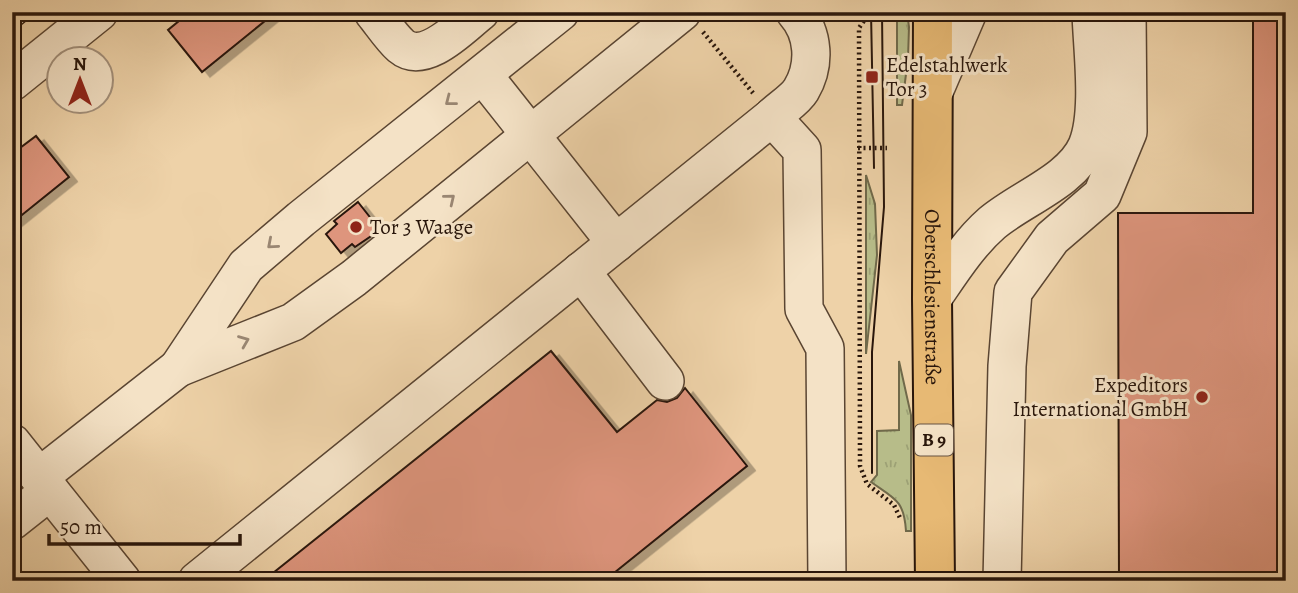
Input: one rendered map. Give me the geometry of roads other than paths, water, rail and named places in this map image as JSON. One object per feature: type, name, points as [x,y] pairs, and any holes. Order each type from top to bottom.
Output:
[{"type":"main road","name":"Oberschlesienstraße","points":[[933,12],[935,581]]},
{"type":"lane","points":[[12,82],[99,12]]},
{"type":"lane","points":[[373,12],[403,48],[422,52],[437,46],[480,12]]},
{"type":"lane","points":[[12,521],[45,484],[178,368],[246,266],[300,219],[560,12]]},
{"type":"lane","points":[[197,581],[800,92],[809,72],[811,52],[806,24],[795,12]]},
{"type":"lane","points":[[933,94],[968,12]]},
{"type":"lane","points":[[932,299],[962,257],[992,223],[1049,185],[1075,164],[1087,147],[1094,119],[1091,12]]},
{"type":"lane","points":[[1002,581],[1007,366],[1013,292],[1052,238],[1102,195],[1128,132],[1127,12]]},
{"type":"lane","points":[[178,368],[293,322],[357,275],[531,134],[689,18]]},
{"type":"lane","points":[[483,75],[616,243]]},
{"type":"lane","points":[[772,117],[802,149],[804,309],[825,348],[827,581]]},
{"type":"lane","points":[[581,271],[665,381]]},
{"type":"lane","points":[[12,443],[122,581]]},
{"type":"tram line","points":[[871,12],[874,168]]},
{"type":"tram line","points":[[872,473],[872,352],[884,207],[882,12]]},
{"type":"railway","points":[[12,28],[32,12]]},
{"type":"place","name":"Edelstahlwerk Tor 3","points":[[872,77]]},
{"type":"place","name":"Tor 3 Waage","points":[[356,227]]},
{"type":"place","name":"Expeditors International GmbH","points":[[1202,397]]}]
